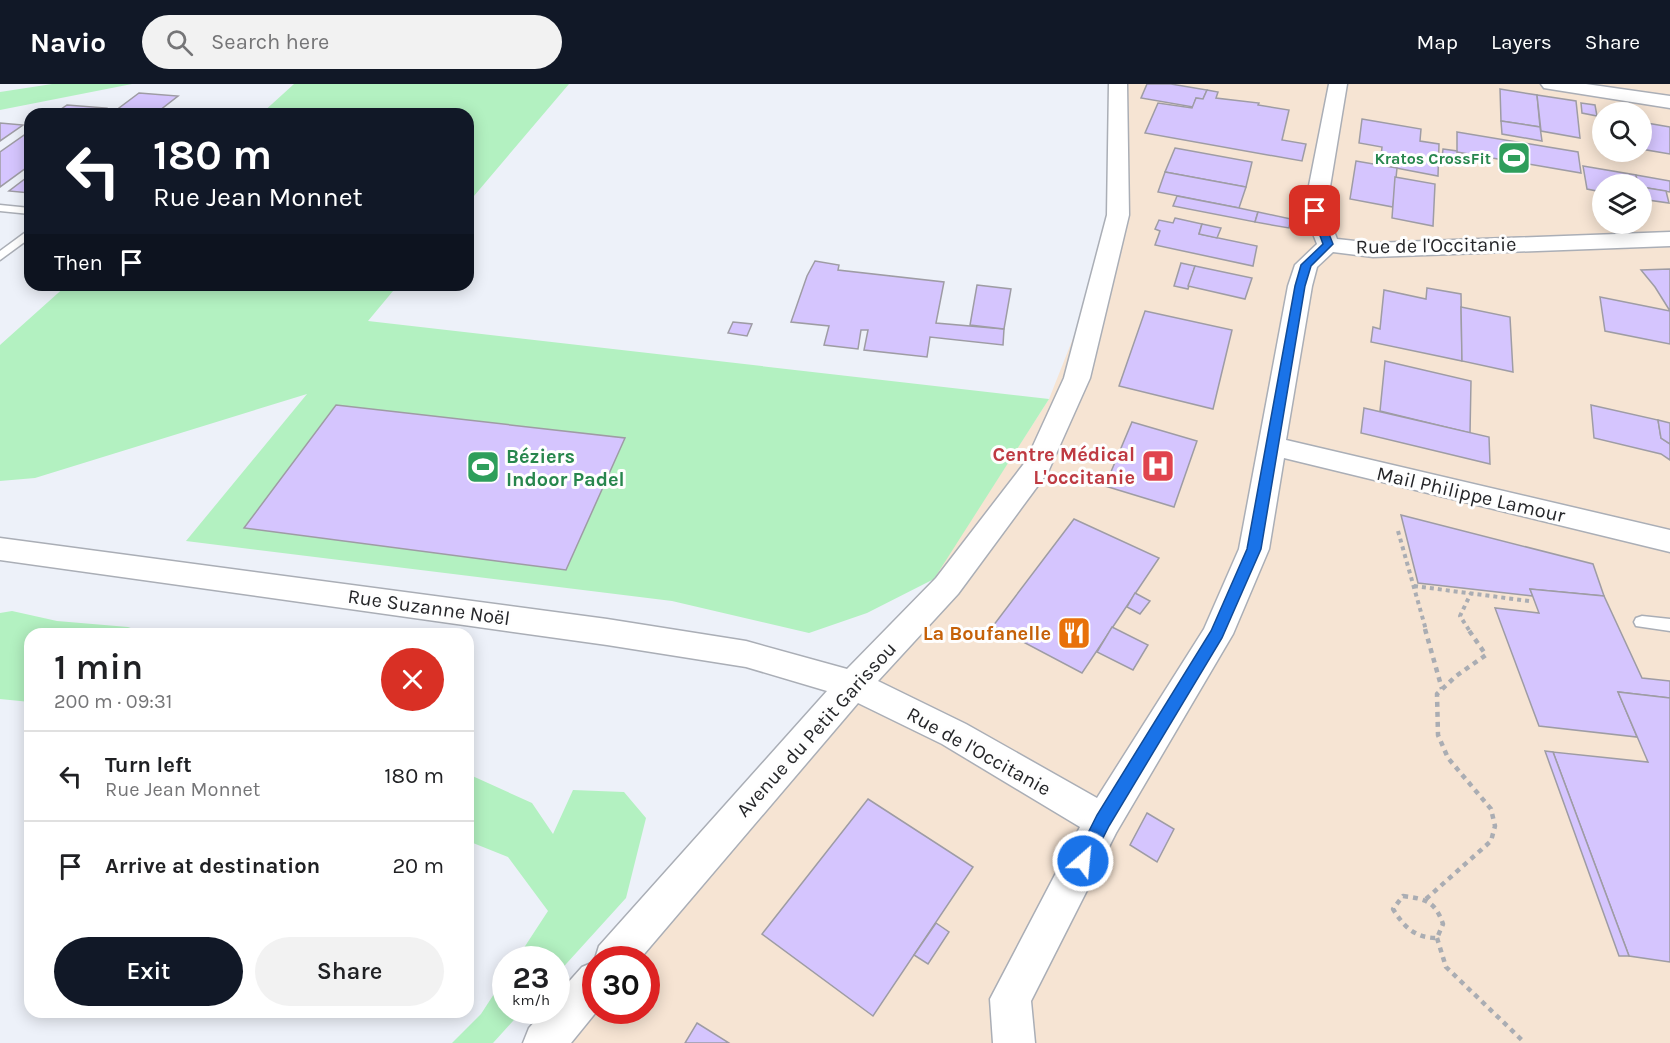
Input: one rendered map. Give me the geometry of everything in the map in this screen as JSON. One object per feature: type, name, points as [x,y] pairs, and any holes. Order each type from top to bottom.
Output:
[{"type":"street","name":"Avenue du Petit Garissou","points":[[625,946],[854,685],[947,586],[1038,465],[1077,378],[1118,215],[1118,84]]},
{"type":"street","points":[[1328,244],[1315,211],[1338,84]]},
{"type":"street","points":[[1550,84],[1670,102]]},
{"type":"street","name":"Rue de l'Occitanie","points":[[1014,1043],[1011,999],[1103,821],[1217,634],[1254,549],[1300,286],[1306,265],[1328,244],[1373,250],[1670,238]]},
{"type":"street","name":"Mail Philippe Lamour","points":[[1272,446],[1670,541]]},
{"type":"street","name":"Rue Suzanne Noël","points":[[0,549],[634,636],[746,654],[854,685]]},
{"type":"street","name":"Rue de l'Occitanie","points":[[854,685],[954,734],[1103,821]]},
{"type":"street","points":[[544,1043],[582,998]]},
{"type":"lane","points":[[0,208],[24,210]]},
{"type":"lane","points":[[0,257],[24,237]]},
{"type":"lane","points":[[1642,622],[1670,625]]},
{"type":"path","points":[[1398,531],[1442,689]]},
{"type":"path","points":[[1414,586],[1529,601]]},
{"type":"path","points":[[1426,899],[1491,841],[1495,826],[1491,809],[1448,758],[1438,735],[1437,694],[1456,676],[1486,656],[1460,616],[1471,593]]},
{"type":"path","points":[[1437,938],[1422,938],[1403,926],[1394,909],[1402,896],[1426,899],[1439,912],[1443,924],[1437,938],[1446,967],[1468,991],[1526,1043]]},
{"type":"shaded area","points":[[1116,84],[1670,84],[1670,1043],[558,1043],[582,1023],[660,1024],[660,946],[633,946],[909,616],[1049,399],[1106,255]]},
{"type":"green space","points":[[52,84],[132,84],[0,110],[0,92]]},
{"type":"green space","points":[[294,84],[569,84],[474,196],[474,108],[268,108]]},
{"type":"green space","points":[[60,291],[393,291],[368,321],[1049,399],[934,579],[867,613],[809,633],[672,601],[186,541],[307,394],[35,478],[0,481],[0,345]]},
{"type":"green space","points":[[12,611],[57,621],[131,628],[24,628],[24,701],[0,699],[0,613]]},
{"type":"green space","points":[[474,777],[532,803],[553,834],[573,790],[624,792],[646,818],[626,898],[570,960],[570,946],[525,946],[548,911],[508,857],[474,843]]},
{"type":"green space","points":[[492,997],[492,1024],[510,1024],[493,1043],[452,1043],[481,1014]]},
{"type":"building","points":[[1147,84],[1171,84],[1207,90],[1203,99],[1196,98],[1193,107],[1141,98]]},
{"type":"building","points":[[1500,89],[1537,95],[1540,127],[1501,121]]},
{"type":"building","points":[[1207,90],[1218,92],[1216,98],[1259,103],[1258,105],[1289,110],[1282,140],[1306,144],[1302,161],[1145,133],[1158,103],[1192,108],[1196,98],[1203,99]]},
{"type":"building","points":[[139,93],[178,96],[163,108],[119,108]]},
{"type":"building","points":[[1537,95],[1576,101],[1580,138],[1541,131]]},
{"type":"building","points":[[1581,103],[1592,105],[1592,115],[1582,113]]},
{"type":"building","points":[[67,105],[106,108],[63,108]]},
{"type":"building","points":[[1362,119],[1421,129],[1420,141],[1439,144],[1438,176],[1380,165],[1382,147],[1359,143]]},
{"type":"building","points":[[1501,121],[1540,127],[1542,141],[1502,134]]},
{"type":"building","points":[[0,123],[23,125],[0,141]]},
{"type":"building","points":[[1652,124],[1670,127],[1670,154],[1652,151]]},
{"type":"building","points":[[1457,132],[1578,152],[1581,173],[1457,152]]},
{"type":"building","points":[[24,135],[24,169],[0,187],[0,152]]},
{"type":"building","points":[[1175,148],[1252,162],[1246,187],[1165,172]]},
{"type":"building","points":[[1443,149],[1457,151],[1457,161],[1442,158]]},
{"type":"building","points":[[1356,161],[1397,168],[1393,207],[1350,199]]},
{"type":"building","points":[[1583,166],[1630,174],[1592,174],[1592,190],[1587,189]]},
{"type":"building","points":[[1165,172],[1246,187],[1239,208],[1158,192]]},
{"type":"building","points":[[1395,177],[1435,184],[1433,226],[1392,218]]},
{"type":"building","points":[[1652,178],[1670,181],[1670,192],[1652,189]]},
{"type":"building","points":[[24,180],[24,192],[9,191]]},
{"type":"building","points":[[1652,189],[1666,191],[1669,203],[1652,201]]},
{"type":"building","points":[[1177,196],[1258,212],[1255,222],[1173,206]]},
{"type":"building","points":[[1258,212],[1291,219],[1289,228],[1255,222]]},
{"type":"building","points":[[1175,218],[1202,224],[1199,234],[1257,246],[1253,266],[1155,245],[1160,231],[1155,229],[1159,220],[1173,223]]},
{"type":"building","points":[[1202,224],[1221,228],[1217,238],[1199,234]]},
{"type":"building","points":[[815,261],[839,265],[838,270],[944,282],[936,323],[1004,329],[1003,345],[930,337],[927,357],[864,350],[868,330],[861,330],[858,349],[824,345],[829,326],[791,322],[807,276]]},
{"type":"building","points":[[1181,263],[1195,266],[1188,289],[1174,286]]},
{"type":"building","points":[[1195,266],[1252,278],[1245,299],[1188,286]]},
{"type":"building","points":[[1670,269],[1670,311],[1641,270]]},
{"type":"building","points":[[977,285],[1011,289],[1004,329],[970,325]]},
{"type":"building","points":[[1427,288],[1461,294],[1462,361],[1371,342],[1373,327],[1380,329],[1384,290],[1426,299]]},
{"type":"building","points":[[1600,297],[1670,311],[1670,344],[1605,331]]},
{"type":"building","points":[[1461,307],[1510,317],[1513,372],[1462,361]]},
{"type":"building","points":[[1145,311],[1232,330],[1213,409],[1119,386]]},
{"type":"building","points":[[733,322],[752,324],[747,336],[728,333]]},
{"type":"building","points":[[1385,361],[1471,381],[1470,433],[1380,411]]},
{"type":"building","points":[[336,405],[625,438],[566,570],[244,528]]},
{"type":"building","points":[[1591,405],[1658,420],[1661,438],[1670,444],[1670,460],[1661,454],[1594,438]]},
{"type":"building","points":[[1364,408],[1489,437],[1490,464],[1361,433]]},
{"type":"building","points":[[1658,420],[1670,423],[1670,444],[1661,438]]},
{"type":"building","points":[[1132,422],[1197,441],[1174,507],[1105,486]]},
{"type":"building","points":[[1401,515],[1593,564],[1604,596],[1530,589],[1533,596],[1418,583]]},
{"type":"building","points":[[1074,519],[1159,558],[1082,673],[993,626]]},
{"type":"building","points":[[1530,589],[1604,596],[1642,678],[1670,681],[1670,698],[1618,692],[1637,737],[1539,726],[1495,608],[1539,613]]},
{"type":"building","points":[[1135,593],[1150,601],[1140,614],[1127,607]]},
{"type":"building","points":[[1112,627],[1148,645],[1133,670],[1097,652]]},
{"type":"building","points":[[1618,692],[1670,698],[1670,962],[1629,956],[1553,752],[1648,762]]},
{"type":"building","points":[[1545,751],[1553,752],[1629,956],[1619,956]]},
{"type":"building","points":[[868,799],[973,867],[873,1016],[762,934]]},
{"type":"building","points":[[1147,813],[1174,829],[1157,862],[1130,845]]},
{"type":"building","points":[[936,923],[949,932],[928,964],[914,955]]},
{"type":"building","points":[[697,1023],[729,1043],[685,1043]]},
{"type":"place","name":"Kratos CrossFit","points":[[1514,158]]},
{"type":"place","name":"Centre Médical L'occitanie","points":[[1158,466]]},
{"type":"place","name":"Béziers Indoor Padel","points":[[483,467]]},
{"type":"place","name":"La Boufanelle","points":[[1074,633]]},
{"type":"route","points":[[1083,861],[1103,821],[1217,634],[1254,549],[1300,286],[1306,265],[1328,244],[1315,211]]}]
